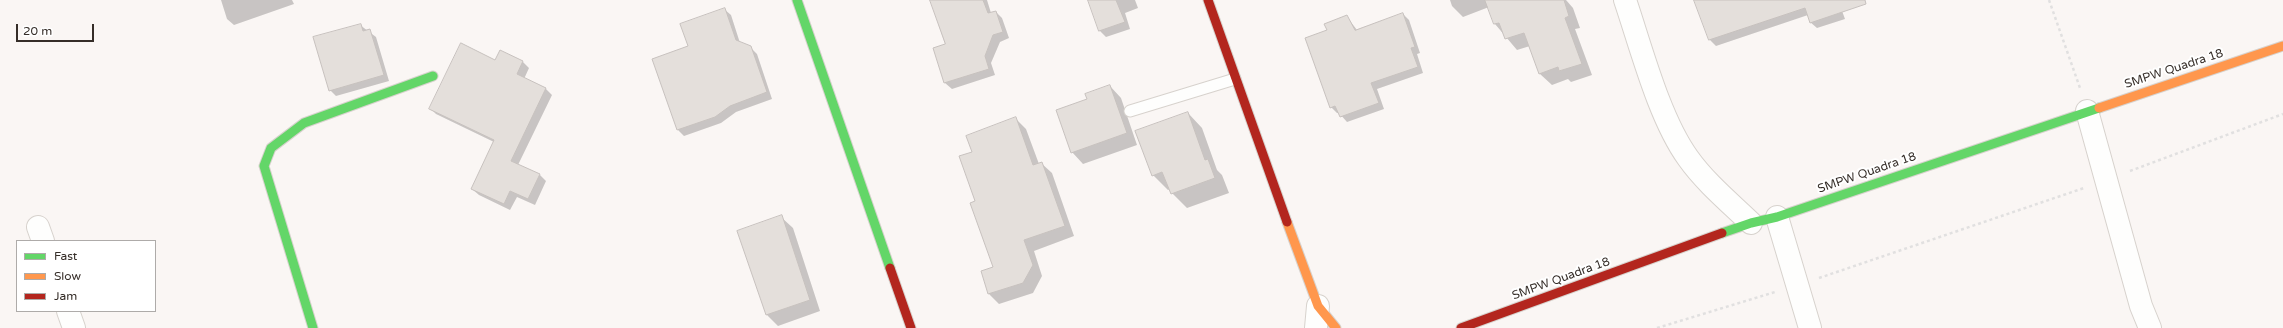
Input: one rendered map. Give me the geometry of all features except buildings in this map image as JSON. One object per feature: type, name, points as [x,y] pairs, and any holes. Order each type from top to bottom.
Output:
[{"type":"street","points":[[797,0],[911,328]]},
{"type":"street","points":[[1208,0],[1235,79],[1318,306],[1336,328]]},
{"type":"street","points":[[1625,0],[1665,114],[1676,139],[1688,158],[1706,179],[1751,223]]},
{"type":"street","name":"SMPW Quadra 18","points":[[1461,328],[1751,223],[1777,217],[2283,46]]},
{"type":"street","points":[[313,328],[268,184],[264,166],[271,148],[283,137],[304,123],[433,76]]},
{"type":"street","points":[[2088,111],[2105,180],[2141,306],[2150,328]]},
{"type":"street","points":[[1777,217],[1810,328]]},
{"type":"street","points":[[1316,328],[1318,306]]},
{"type":"street","points":[[68,312],[74,328]]},
{"type":"lane","points":[[1130,111],[1235,79]]},
{"type":"path","points":[[2049,0],[2088,111]]},
{"type":"path","points":[[1657,328],[1798,285],[2105,180],[2283,114]]},
{"type":"traffic: fast","points":[[797,0],[890,268]]},
{"type":"traffic: fast","points":[[313,328],[264,166],[271,148],[304,123],[433,76]]},
{"type":"traffic: fast","points":[[1722,233],[1751,223],[1777,217],[2099,108]]},
{"type":"traffic: slow","points":[[2099,108],[2283,46]]},
{"type":"traffic: slow","points":[[1287,222],[1318,306],[1336,328]]},
{"type":"traffic: jam","points":[[1208,0],[1287,222]]},
{"type":"traffic: jam","points":[[1461,328],[1722,233]]},
{"type":"traffic: jam","points":[[890,268],[911,328]]}]
